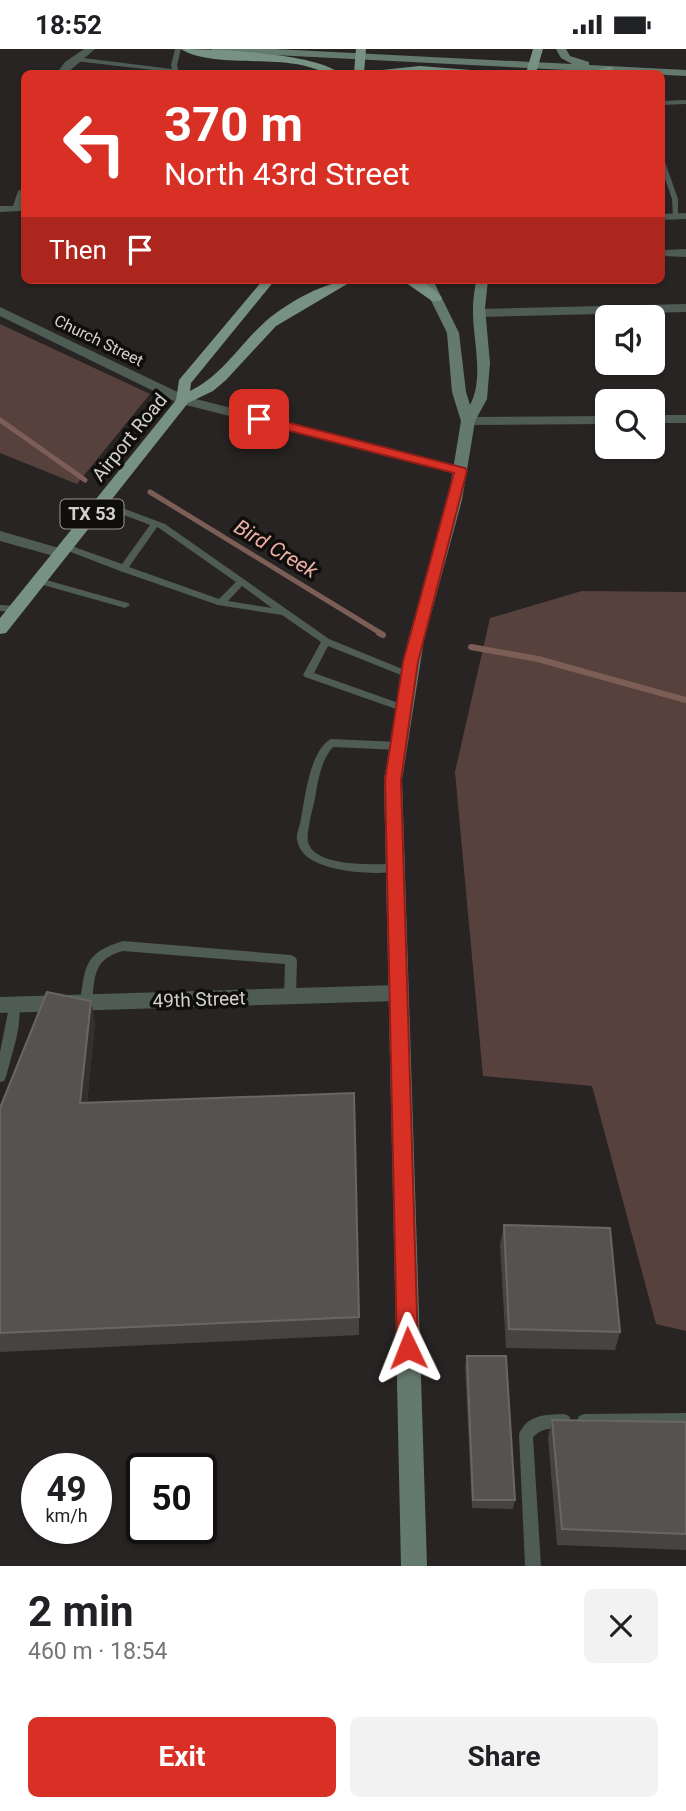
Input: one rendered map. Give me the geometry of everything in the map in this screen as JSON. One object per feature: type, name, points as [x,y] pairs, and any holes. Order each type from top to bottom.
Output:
[{"type":"main road","points":[[186,49],[205,55],[299,59],[328,70]]},
{"type":"main road","points":[[216,49],[361,53],[532,70],[609,70]]},
{"type":"main road","points":[[532,70],[538,49]]},
{"type":"main road","points":[[561,50],[570,61],[609,70]]},
{"type":"main road","points":[[410,70],[433,70]]},
{"type":"main road","points":[[665,72],[686,73]]},
{"type":"main road","name":"Airport Road","points":[[184,400],[184,383],[266,284]]},
{"type":"main road","name":"Airport Road","points":[[0,629],[184,400],[208,388],[221,377],[272,323],[340,284]]},
{"type":"main road","points":[[416,284],[436,298]]},
{"type":"main road","points":[[430,284],[453,333],[459,392],[468,421]]},
{"type":"main road","points":[[414,1566],[393,780],[408,675],[461,471],[468,421],[480,399],[483,380],[479,313],[482,284]]},
{"type":"street","points":[[65,70],[90,49]]},
{"type":"street","points":[[0,209],[21,209]]},
{"type":"street","points":[[665,253],[686,253]]},
{"type":"street","points":[[479,313],[686,308]]},
{"type":"street","name":"Church Street","points":[[0,311],[184,400],[461,471]]},
{"type":"street","points":[[665,419],[686,419]]},
{"type":"street","points":[[468,421],[595,420]]},
{"type":"street","points":[[0,536],[63,550]]},
{"type":"street","name":"49th Street","points":[[7,1005],[397,993]]},
{"type":"lane","points":[[175,70],[178,49]]},
{"type":"lane","points":[[75,59],[160,70]]},
{"type":"lane","points":[[665,103],[686,102]]},
{"type":"lane","points":[[665,175],[674,213]]},
{"type":"lane","points":[[101,503],[156,523],[326,641],[408,675]]},
{"type":"lane","points":[[123,569],[156,523]]},
{"type":"lane","points":[[63,550],[221,603],[285,613]]},
{"type":"lane","points":[[39,581],[125,605]]},
{"type":"lane","points":[[221,603],[240,582]]},
{"type":"lane","points":[[0,608],[17,608]]},
{"type":"lane","points":[[326,641],[308,675],[403,708]]},
{"type":"lane","points":[[395,868],[324,862],[309,855],[303,848],[302,839],[317,765],[324,747],[331,743],[398,746]]},
{"type":"lane","points":[[86,1003],[92,964],[103,950],[123,946],[291,960],[290,996]]},
{"type":"lane","points":[[0,1077],[12,1026],[7,1005]]},
{"type":"lane","points":[[533,1566],[526,1434],[540,1422],[686,1420]]},
{"type":"shaded area","points":[[0,324],[150,394],[77,484],[0,453]]},
{"type":"shaded area","points":[[582,591],[686,592],[686,1331],[656,1324],[592,1086],[483,1076],[455,772],[490,618]]},
{"type":"building","points":[[47,992],[91,1001],[80,1103],[354,1093],[359,1317],[0,1333],[0,1108]]},
{"type":"building","points":[[504,1225],[610,1228],[620,1332],[509,1329]]},
{"type":"building","points":[[467,1356],[506,1356],[515,1500],[473,1500]]},
{"type":"building","points":[[552,1420],[686,1422],[686,1534],[562,1529]]},
{"type":"waterway","name":"Bird Creek","points":[[0,420],[85,480]]},
{"type":"waterway","name":"Bird Creek","points":[[150,492],[382,634]]},
{"type":"waterway","name":"Bird Creek","points":[[379,633],[383,635]]},
{"type":"waterway","name":"Bird Creek","points":[[471,647],[538,659],[686,700]]},
{"type":"route","points":[[259,419],[461,471],[455,501],[418,628],[393,780],[408,1348]]}]
